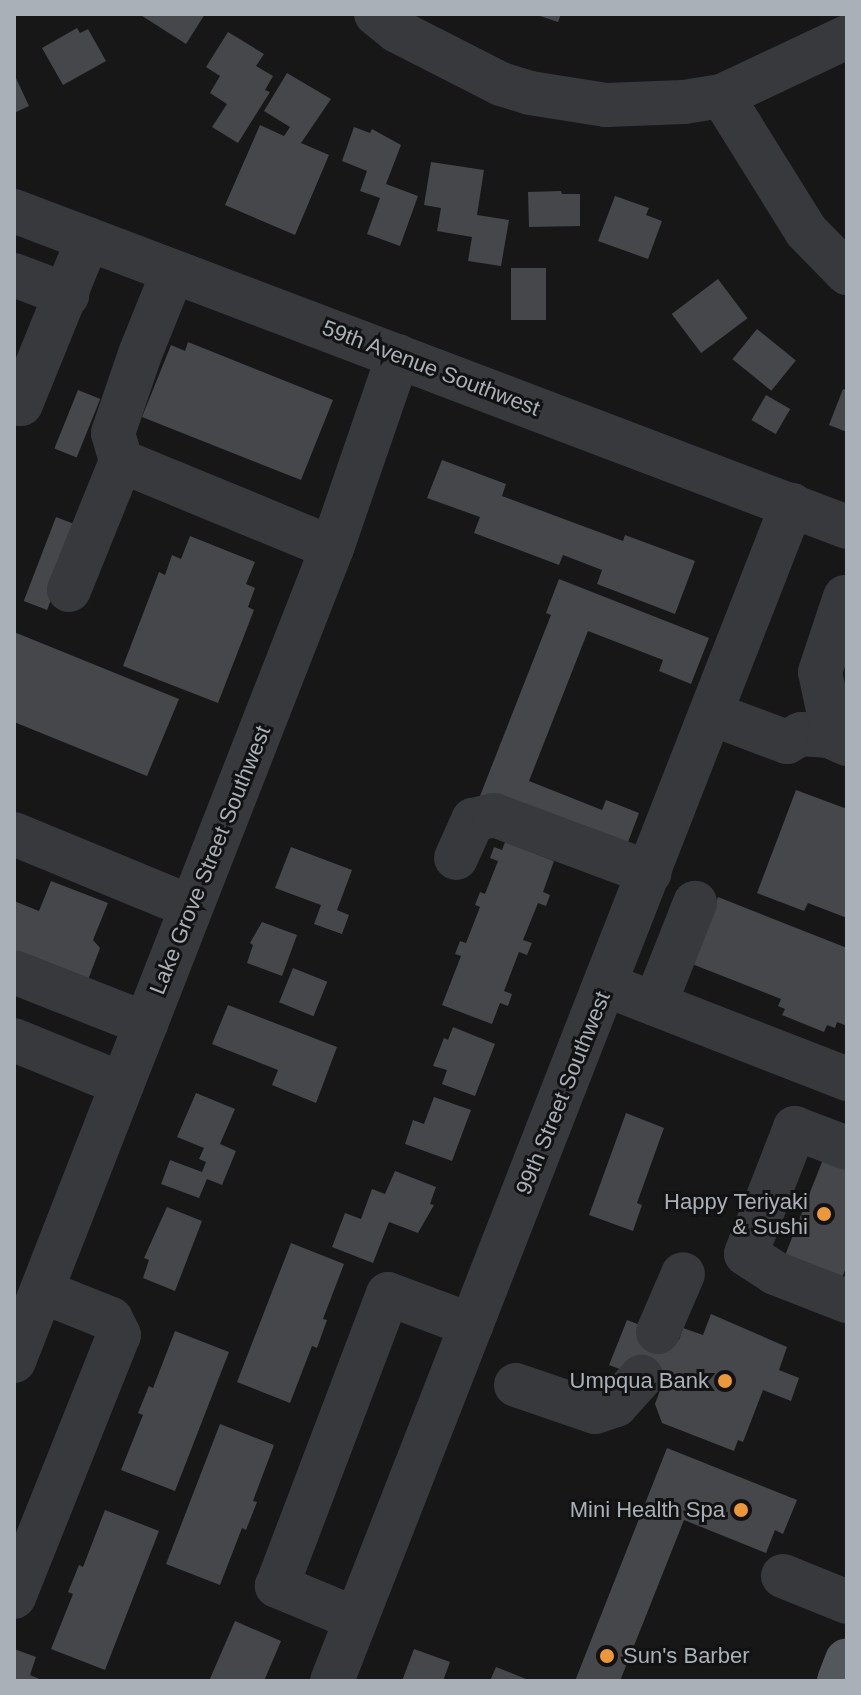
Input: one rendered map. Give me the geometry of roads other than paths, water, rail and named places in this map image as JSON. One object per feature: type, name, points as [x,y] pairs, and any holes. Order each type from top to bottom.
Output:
[{"type":"main road","points":[[839,1681],[847,1660]]},
{"type":"street","points":[[376,14],[397,31],[467,69],[530,93],[606,105],[684,102],[722,96],[847,37]]},
{"type":"street","points":[[722,96],[806,231],[847,273]]},
{"type":"street","name":"59th Avenue Southwest","points":[[14,211],[847,527]]},
{"type":"street","points":[[14,402],[21,404],[88,239]]},
{"type":"street","points":[[69,590],[121,461],[113,433],[150,325],[173,272]]},
{"type":"street","points":[[14,275],[67,295]]},
{"type":"street","name":"Lake Grove Street Southwest","points":[[14,1359],[332,548],[398,356]]},
{"type":"street","points":[[121,461],[332,548]]},
{"type":"street","name":"99th Street Southwest","points":[[332,1681],[792,505]]},
{"type":"street","points":[[712,714],[787,742],[801,734],[839,725],[820,672],[845,597]]},
{"type":"street","points":[[456,858],[473,820],[494,815],[650,873]]},
{"type":"street","points":[[14,834],[191,907]]},
{"type":"street","points":[[655,1004],[695,903]]},
{"type":"street","points":[[14,972],[146,1024]]},
{"type":"street","points":[[606,985],[847,1079]]},
{"type":"street","points":[[14,1040],[122,1084]]},
{"type":"street","points":[[847,1148],[795,1128],[746,1254],[775,1273],[847,1301]]},
{"type":"street","points":[[658,1332],[683,1274]]},
{"type":"street","points":[[14,1597],[119,1335],[111,1319],[41,1291]]},
{"type":"street","points":[[356,1619],[277,1586],[388,1294],[471,1325]]},
{"type":"street","points":[[516,1385],[595,1412],[616,1405],[641,1377]]},
{"type":"street","points":[[783,1576],[847,1602]]},
{"type":"place","name":"Happy Teriyaki & Sushi","points":[[824,1214]]},
{"type":"place","name":"Umpqua Bank","points":[[725,1381]]},
{"type":"place","name":"Mini Health Spa","points":[[741,1510]]},
{"type":"place","name":"Sun's Barber","points":[[607,1656]]}]
